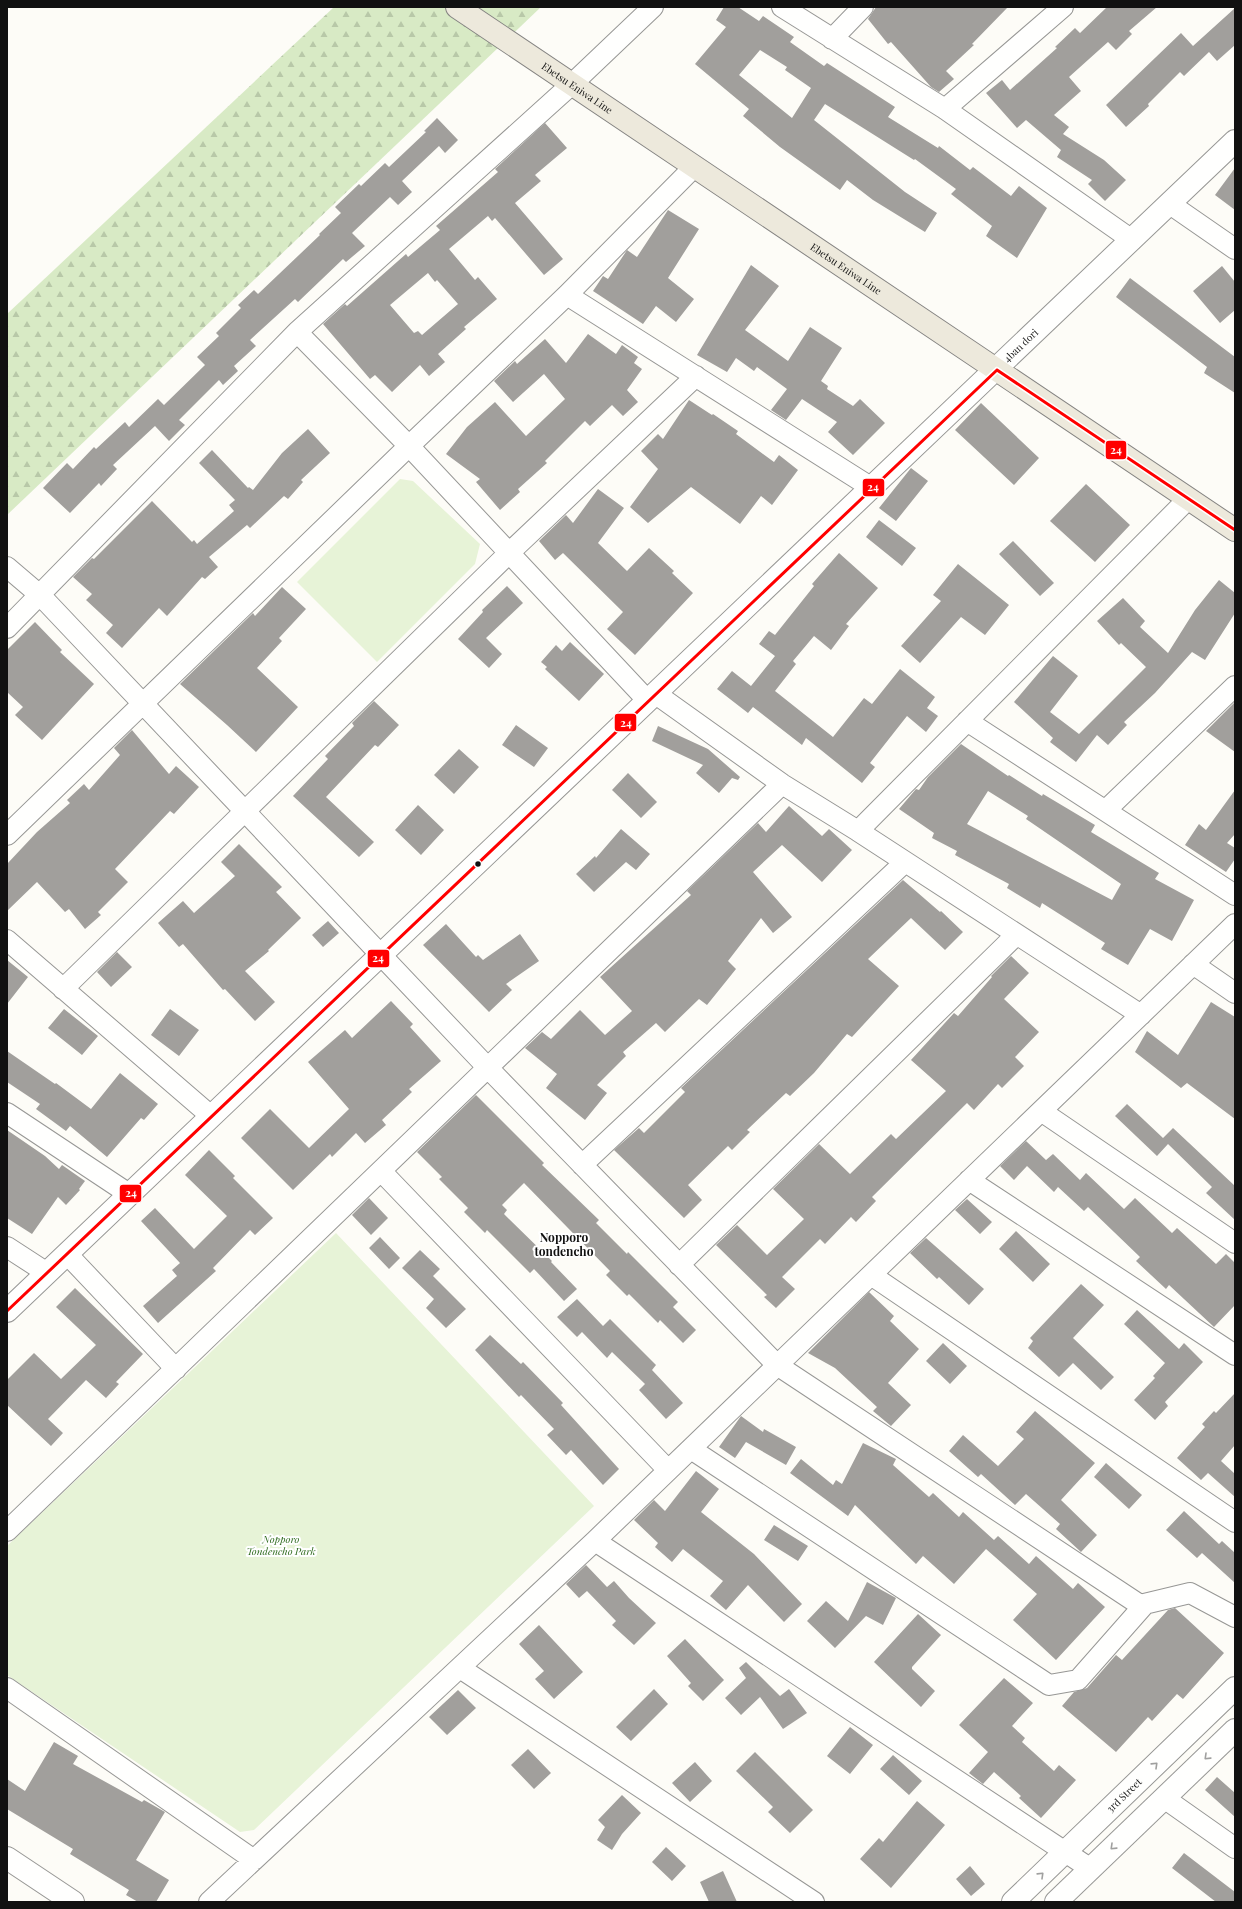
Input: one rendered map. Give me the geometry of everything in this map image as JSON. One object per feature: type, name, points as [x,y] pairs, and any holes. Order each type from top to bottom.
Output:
[{"type":"main road","name":"Ebetsu Eniwa Line","points":[[457,7],[1235,530]]},
{"type":"street","points":[[7,628],[297,332],[572,84],[653,7]]},
{"type":"street","points":[[782,7],[945,109],[1132,240]]},
{"type":"street","points":[[832,39],[863,7]]},
{"type":"street","points":[[945,109],[1063,7]]},
{"type":"street","name":"4ban dori","points":[[7,1312],[129,1194],[997,370],[1235,141]]},
{"type":"street","points":[[7,836],[567,295],[694,167]]},
{"type":"street","points":[[1170,204],[1235,249]]},
{"type":"street","points":[[567,295],[872,488]]},
{"type":"street","points":[[297,332],[409,446],[509,553],[652,698],[782,784],[858,831],[904,863],[1141,1015]]},
{"type":"street","points":[[63,989],[509,553],[696,376]]},
{"type":"street","points":[[858,831],[1188,499]]},
{"type":"street","points":[[7,567],[40,596],[488,1068],[777,1365],[1140,1605],[1190,1593],[1235,1617]]},
{"type":"street","points":[[1106,810],[1235,686]]},
{"type":"street","points":[[967,721],[1235,895]]},
{"type":"street","points":[[7,1531],[782,784]]},
{"type":"street","points":[[582,1165],[904,863]]},
{"type":"street","points":[[209,1902],[595,1541],[1235,924]]},
{"type":"street","points":[[679,1265],[1016,935]]},
{"type":"street","points":[[7,940],[211,1116]]},
{"type":"street","points":[[1193,964],[1235,993]]},
{"type":"street","points":[[1041,1111],[1235,1243]]},
{"type":"street","points":[[7,1113],[129,1194]]},
{"type":"street","points":[[381,1171],[668,1470]]},
{"type":"street","points":[[969,1180],[1235,1355]]},
{"type":"street","points":[[7,1247],[47,1273]]},
{"type":"street","points":[[67,1254],[176,1369]]},
{"type":"street","points":[[870,1275],[1235,1522]]},
{"type":"street","points":[[691,1449],[1050,1685],[1078,1680],[1145,1604]]},
{"type":"street","points":[[595,1541],[1090,1869]]},
{"type":"street","points":[[460,1668],[814,1902]]},
{"type":"street","points":[[7,1688],[254,1860]]},
{"type":"street","name":"3rd Street","points":[[1013,1902],[1235,1688]]},
{"type":"street","points":[[1056,1902],[1235,1730]]},
{"type":"street","points":[[1164,1798],[1235,1848]]},
{"type":"street","points":[[7,1858],[73,1902]]},
{"type":"green space","points":[[334,7],[541,7],[7,515],[7,314]]},
{"type":"green space","points":[[400,479],[413,481],[480,544],[475,564],[377,662],[297,582]]},
{"type":"green space","name":"Nopporo Tondencho Park","points":[[336,1233],[594,1506],[254,1830],[240,1832],[7,1675],[7,1546]]},
{"type":"building","points":[[724,7],[738,7],[759,21],[763,16],[794,37],[790,42],[824,66],[827,63],[895,107],[888,117],[938,148],[939,146],[970,170],[973,167],[1011,196],[1019,186],[1047,208],[1017,258],[986,236],[992,226],[951,194],[956,189],[915,159],[914,160],[825,104],[814,120],[905,192],[937,213],[925,232],[873,200],[847,180],[840,190],[780,147],[743,116],[749,109],[695,64],[726,27],[716,20]],"holes":[[[760,50],[787,67],[785,70],[811,88],[792,118],[739,75]]]},
{"type":"building","points":[[876,7],[1008,7],[972,44],[974,45],[946,71],[954,79],[939,92],[931,87],[891,42],[888,44],[868,19]]},
{"type":"building","points":[[1107,7],[1157,7],[1129,31],[1132,34],[1116,50],[1108,42],[1069,77],[1081,91],[1054,115],[1069,127],[1063,134],[1104,160],[1126,180],[1105,201],[1088,184],[1092,180],[1057,157],[1061,150],[1026,120],[1017,128],[986,93],[1002,80],[1010,90],[1057,48],[1055,47],[1075,28],[1080,33]]},
{"type":"building","points":[[1235,8],[1235,45],[1217,61],[1209,52],[1184,76],[1180,72],[1148,104],[1149,106],[1126,127],[1106,105],[1181,33],[1193,46]]},
{"type":"building","points":[[437,118],[458,140],[445,153],[439,146],[402,181],[412,192],[398,205],[390,197],[352,233],[365,246],[346,262],[343,259],[298,302],[295,299],[250,340],[256,346],[234,366],[238,371],[223,385],[219,380],[179,420],[185,425],[169,441],[155,426],[113,465],[117,469],[101,486],[99,483],[70,513],[43,488],[67,463],[73,469],[94,447],[96,449],[125,422],[129,427],[158,399],[164,405],[205,365],[197,357],[219,336],[216,333],[241,308],[238,305],[254,290],[258,294],[341,213],[335,207],[359,184],[361,186],[385,163],[389,167],[426,132],[424,131]]},
{"type":"building","points":[[545,123],[567,148],[535,175],[541,181],[515,203],[563,259],[544,275],[495,218],[492,221],[488,216],[449,249],[475,280],[478,277],[497,299],[464,327],[466,329],[438,354],[445,362],[429,376],[420,365],[392,392],[375,375],[370,379],[323,324],[345,304],[347,306],[406,254],[408,257],[440,230],[436,226],[498,172],[495,169]],"holes":[[[428,273],[435,282],[437,280],[458,304],[422,335],[418,331],[414,333],[390,305]]]},
{"type":"building","points":[[1235,168],[1235,210],[1215,195]]},
{"type":"building","points":[[668,210],[699,229],[668,278],[694,299],[676,322],[656,306],[643,324],[593,291],[603,276],[608,279],[627,250],[637,257]]},
{"type":"building","points":[[751,265],[779,286],[745,330],[788,361],[810,327],[842,348],[821,381],[828,386],[827,389],[853,406],[860,399],[885,423],[853,455],[828,432],[837,422],[802,399],[786,420],[771,410],[787,389],[757,367],[754,371],[736,358],[727,372],[697,355]]},
{"type":"building","points":[[1222,266],[1235,282],[1235,310],[1220,323],[1193,291]]},
{"type":"building","points":[[1130,278],[1235,357],[1235,393],[1204,373],[1207,367],[1116,297]]},
{"type":"building","points":[[588,334],[616,354],[622,345],[638,357],[634,363],[642,369],[627,390],[638,402],[623,416],[612,405],[590,426],[585,421],[545,461],[547,463],[518,489],[520,492],[500,510],[476,482],[480,479],[446,454],[467,427],[495,402],[526,436],[565,399],[544,374],[513,402],[494,381],[515,361],[517,364],[545,339],[566,363]]},
{"type":"building","points":[[689,400],[738,431],[736,434],[774,462],[779,455],[798,470],[772,505],[761,496],[740,524],[691,487],[648,523],[630,507],[658,469],[641,451],[658,434],[663,439]]},
{"type":"building","points":[[981,403],[1039,458],[1014,485],[955,430]]},
{"type":"building","points":[[308,429],[330,453],[301,480],[303,482],[288,499],[284,496],[250,528],[247,525],[209,557],[218,567],[205,579],[202,577],[167,616],[159,608],[122,648],[106,633],[113,625],[86,600],[92,594],[73,577],[92,558],[94,559],[152,501],[192,542],[194,540],[197,544],[234,511],[229,505],[235,500],[199,463],[212,450],[248,488],[249,487],[253,490],[282,453]]},
{"type":"building","points":[[911,468],[928,481],[896,521],[879,508]]},
{"type":"building","points":[[1086,484],[1130,525],[1095,562],[1050,521]]},
{"type":"building","points":[[598,489],[624,508],[598,543],[627,571],[649,548],[674,571],[672,573],[693,593],[635,655],[607,629],[623,612],[563,553],[555,560],[539,541],[566,515],[573,523]]},
{"type":"building","points":[[879,520],[916,548],[902,566],[866,537]]},
{"type":"building","points":[[1013,541],[1054,583],[1040,596],[999,554]]},
{"type":"building","points":[[839,553],[878,588],[846,624],[849,626],[831,650],[814,636],[793,661],[796,664],[775,691],[833,737],[864,698],[872,704],[900,669],[935,697],[927,708],[938,716],[926,732],[907,716],[870,763],[875,767],[862,783],[806,738],[802,745],[753,707],[748,713],[717,689],[732,671],[751,686],[775,656],[759,644],[769,631],[775,635],[814,586],[812,584]]},
{"type":"building","points":[[958,564],[1009,605],[985,635],[961,617],[920,663],[901,646],[941,601],[933,595]]},
{"type":"building","points":[[1219,580],[1235,593],[1235,613],[1205,660],[1192,652],[1155,693],[1124,722],[1127,725],[1108,745],[1097,735],[1076,762],[1050,742],[1053,738],[1014,702],[1053,656],[1078,676],[1050,712],[1079,734],[1146,667],[1121,643],[1119,645],[1097,621],[1123,598],[1145,621],[1140,627],[1168,653],[1195,610]]},
{"type":"building","points":[[507,586],[523,603],[486,638],[502,654],[489,668],[458,639],[483,612],[482,610]]},
{"type":"building","points":[[282,587],[306,609],[279,638],[282,641],[257,668],[298,707],[256,752],[180,684],[253,613],[255,616]]},
{"type":"building","points":[[35,622],[62,650],[60,652],[94,684],[42,740],[15,715],[23,707],[7,692],[7,650]]},
{"type":"building","points":[[570,642],[604,674],[579,701],[545,669],[547,667],[541,662],[556,645],[562,651]]},
{"type":"building","points":[[374,701],[399,725],[378,747],[375,745],[326,797],[374,842],[359,857],[293,796],[328,759],[325,756],[354,726],[352,723]]},
{"type":"building","points":[[1235,702],[1235,752],[1206,731]]},
{"type":"building","points":[[516,725],[548,748],[534,767],[502,745]]},
{"type":"building","points":[[658,726],[708,749],[740,777],[738,780],[732,778],[719,793],[696,773],[703,765],[652,741]]},
{"type":"building","points":[[132,730],[169,774],[176,766],[199,787],[174,814],[170,811],[115,869],[128,882],[98,912],[101,915],[85,929],[69,909],[65,912],[37,882],[7,911],[7,864],[37,832],[70,803],[67,800],[84,784],[89,790],[120,755],[114,748]]},
{"type":"building","points":[[961,744],[1008,776],[1009,775],[1042,796],[1043,794],[1095,825],[1091,832],[1159,873],[1155,879],[1194,900],[1172,941],[1150,929],[1128,965],[1101,949],[1105,943],[1042,903],[1040,908],[1007,888],[1009,884],[955,855],[957,851],[932,838],[934,833],[899,809],[916,789],[919,790],[928,777]],"holes":[[[988,791],[1028,816],[1026,819],[1121,884],[1112,900],[967,824]]]},
{"type":"building","points":[[459,749],[479,767],[454,794],[434,775]]},
{"type":"building","points":[[628,773],[657,802],[641,818],[612,790]]},
{"type":"building","points":[[1235,790],[1235,834],[1227,843],[1235,848],[1235,859],[1226,872],[1185,845],[1199,824],[1206,830]]},
{"type":"building","points":[[418,805],[444,830],[421,855],[395,830]]},
{"type":"building","points":[[789,806],[822,836],[829,829],[852,850],[822,882],[782,845],[753,872],[792,917],[773,933],[761,918],[728,961],[736,969],[707,1005],[699,999],[665,1032],[656,1023],[623,1052],[626,1056],[597,1085],[607,1093],[585,1120],[546,1088],[557,1074],[525,1048],[542,1032],[551,1039],[580,1010],[605,1035],[632,1011],[600,977],[691,895],[687,891],[758,823],[766,832]]},
{"type":"building","points":[[621,829],[650,854],[636,870],[626,862],[594,892],[576,874],[595,856],[596,858]]},
{"type":"building","points":[[239,844],[282,887],[276,892],[301,918],[268,950],[269,951],[245,971],[275,1002],[255,1021],[225,989],[223,990],[183,944],[179,947],[158,923],[183,901],[194,913],[235,876],[221,862]]},
{"type":"building","points":[[903,880],[940,912],[941,911],[963,932],[945,950],[911,918],[868,959],[899,986],[852,1037],[847,1034],[814,1073],[790,1096],[786,1093],[747,1130],[750,1132],[732,1150],[728,1146],[688,1185],[702,1200],[684,1218],[614,1150],[639,1128],[644,1133],[685,1092],[681,1088]]},
{"type":"building","points":[[328,921],[339,933],[323,947],[312,935]]},
{"type":"building","points":[[446,924],[476,957],[478,955],[483,960],[520,934],[539,961],[506,984],[512,990],[489,1012],[423,945]]},
{"type":"building","points":[[117,952],[132,967],[111,987],[97,972]]},
{"type":"building","points":[[1011,956],[1029,973],[1004,999],[1039,1032],[1015,1057],[1024,1066],[1002,1088],[998,1084],[974,1110],[967,1103],[872,1197],[876,1201],[856,1222],[851,1217],[825,1244],[820,1239],[782,1277],[795,1289],[776,1308],[764,1297],[767,1295],[716,1245],[737,1225],[767,1255],[804,1219],[773,1189],[819,1144],[850,1174],[891,1134],[896,1139],[946,1091],[911,1060],[954,1013],[958,1016],[992,977],[991,976]]},
{"type":"building","points":[[7,960],[28,977],[7,1004]]},
{"type":"building","points":[[391,1001],[413,1024],[410,1027],[441,1061],[409,1089],[412,1092],[382,1120],[386,1125],[365,1143],[356,1133],[332,1157],[330,1154],[293,1190],[241,1138],[270,1109],[309,1148],[349,1109],[308,1062],[345,1030],[352,1038]]},
{"type":"building","points":[[1211,1002],[1235,1017],[1235,1119],[1187,1083],[1181,1088],[1135,1052],[1147,1031],[1178,1055]]},
{"type":"building","points":[[64,1009],[98,1036],[82,1055],[48,1028]]},
{"type":"building","points":[[170,1009],[199,1030],[179,1056],[151,1035]]},
{"type":"building","points":[[7,1051],[55,1084],[56,1083],[91,1109],[120,1073],[158,1104],[144,1120],[141,1118],[107,1157],[70,1126],[66,1131],[36,1109],[40,1104],[7,1082]]},
{"type":"building","points":[[476,1095],[544,1163],[542,1165],[599,1220],[596,1223],[627,1254],[628,1252],[678,1302],[673,1307],[696,1330],[683,1343],[660,1320],[658,1323],[629,1294],[627,1296],[606,1275],[610,1271],[524,1183],[502,1205],[507,1210],[504,1214],[552,1261],[551,1262],[577,1289],[564,1301],[534,1269],[530,1273],[487,1230],[485,1233],[464,1212],[468,1208],[439,1179],[442,1177],[417,1152]]},
{"type":"building","points":[[1127,1104],[1163,1138],[1173,1128],[1235,1186],[1235,1220],[1206,1193],[1212,1187],[1168,1144],[1157,1156],[1115,1116]]},
{"type":"building","points":[[7,1130],[45,1156],[59,1169],[62,1165],[85,1181],[79,1189],[80,1190],[66,1205],[58,1197],[32,1234],[7,1218]]},
{"type":"building","points":[[1026,1141],[1046,1160],[1053,1154],[1080,1180],[1086,1173],[1124,1209],[1135,1198],[1172,1233],[1177,1228],[1216,1264],[1226,1254],[1235,1263],[1235,1305],[1214,1327],[1169,1285],[1166,1289],[1136,1261],[1140,1257],[1088,1207],[1084,1211],[1058,1187],[1054,1192],[1027,1166],[1014,1180],[1000,1166]]},
{"type":"building","points":[[209,1150],[235,1176],[233,1178],[273,1218],[255,1235],[250,1230],[213,1268],[216,1271],[158,1323],[143,1306],[177,1276],[172,1270],[180,1263],[141,1221],[155,1208],[194,1249],[227,1216],[185,1175]]},
{"type":"building","points":[[369,1198],[388,1218],[371,1235],[352,1215]]},
{"type":"building","points":[[967,1199],[992,1222],[980,1234],[955,1210]]},
{"type":"building","points":[[1016,1231],[1050,1264],[1033,1282],[999,1249]]},
{"type":"building","points":[[380,1237],[400,1258],[389,1269],[369,1248]]},
{"type":"building","points":[[926,1238],[984,1289],[969,1305],[939,1277],[937,1279],[910,1253]]},
{"type":"building","points":[[420,1250],[440,1269],[433,1276],[466,1309],[446,1328],[426,1308],[434,1299],[402,1268]]},
{"type":"building","points":[[1081,1284],[1104,1305],[1073,1338],[1114,1377],[1101,1390],[1073,1363],[1059,1377],[1028,1348],[1033,1341],[1030,1338]]},
{"type":"building","points":[[75,1288],[143,1354],[116,1382],[119,1384],[106,1398],[86,1380],[48,1419],[63,1433],[51,1446],[7,1405],[7,1380],[34,1353],[61,1379],[96,1345],[56,1307]]},
{"type":"building","points":[[869,1292],[894,1316],[890,1321],[919,1349],[888,1383],[911,1405],[891,1426],[873,1411],[877,1407],[835,1368],[808,1353]]},
{"type":"building","points":[[577,1299],[603,1326],[610,1319],[656,1365],[652,1370],[683,1403],[666,1419],[639,1390],[645,1384],[612,1352],[607,1358],[582,1332],[577,1337],[557,1317]]},
{"type":"building","points":[[1137,1310],[1179,1349],[1184,1343],[1203,1362],[1165,1402],[1168,1406],[1155,1420],[1134,1400],[1155,1378],[1153,1376],[1165,1363],[1124,1324]]},
{"type":"building","points":[[490,1335],[521,1364],[523,1362],[563,1403],[561,1405],[619,1469],[603,1485],[571,1450],[566,1455],[547,1435],[554,1429],[521,1395],[519,1397],[475,1350]]},
{"type":"building","points":[[943,1343],[967,1366],[950,1384],[926,1361]]},
{"type":"building","points":[[1235,1393],[1235,1445],[1221,1461],[1235,1474],[1235,1497],[1208,1473],[1201,1480],[1177,1458],[1205,1427],[1202,1424],[1214,1411],[1216,1413]]},
{"type":"building","points":[[1035,1411],[1095,1463],[1061,1500],[1097,1535],[1081,1552],[1056,1529],[1060,1524],[1026,1494],[1015,1505],[981,1474],[978,1477],[949,1451],[963,1435],[998,1466],[1024,1439],[1016,1432]]},
{"type":"building","points":[[741,1416],[763,1432],[764,1429],[796,1447],[786,1465],[746,1442],[735,1458],[719,1447]]},
{"type":"building","points":[[863,1443],[896,1459],[893,1465],[929,1497],[933,1493],[959,1517],[963,1512],[994,1540],[998,1536],[1029,1564],[1036,1556],[1073,1589],[1078,1583],[1105,1607],[1056,1660],[1013,1620],[1037,1594],[986,1549],[954,1584],[923,1556],[916,1564],[855,1505],[848,1516],[790,1473],[801,1459],[833,1485],[836,1480],[842,1484]]},
{"type":"building","points":[[1106,1463],[1142,1495],[1129,1509],[1094,1477]]},
{"type":"building","points":[[696,1471],[719,1489],[701,1512],[754,1554],[802,1604],[784,1622],[748,1585],[726,1610],[710,1596],[723,1581],[683,1549],[672,1562],[655,1547],[658,1543],[634,1520],[654,1500],[665,1511]]},
{"type":"building","points":[[1184,1511],[1219,1544],[1222,1541],[1235,1553],[1235,1583],[1202,1553],[1197,1558],[1166,1530]]},
{"type":"building","points":[[774,1525],[808,1546],[798,1561],[764,1540]]},
{"type":"building","points":[[586,1565],[607,1587],[614,1581],[629,1598],[656,1623],[634,1645],[612,1625],[616,1621],[587,1591],[579,1598],[566,1584]]},
{"type":"building","points":[[867,1582],[896,1598],[883,1625],[866,1616],[835,1648],[807,1621],[826,1601],[848,1621]]},
{"type":"building","points":[[1175,1608],[1224,1653],[1183,1699],[1177,1694],[1152,1721],[1148,1717],[1116,1752],[1062,1706],[1074,1692],[1087,1688],[1116,1655],[1122,1660],[1168,1610]]},
{"type":"building","points":[[918,1614],[941,1635],[912,1667],[912,1669],[935,1691],[921,1707],[874,1662]]},
{"type":"building","points":[[539,1625],[583,1672],[554,1699],[535,1679],[544,1671],[519,1644]]},
{"type":"building","points":[[685,1639],[724,1680],[703,1701],[688,1686],[691,1683],[667,1656]]},
{"type":"building","points":[[746,1662],[780,1696],[789,1689],[807,1713],[783,1729],[760,1697],[741,1715],[725,1698],[746,1678],[739,1668]]},
{"type":"building","points":[[1004,1678],[1033,1703],[1012,1726],[1025,1738],[1022,1742],[1054,1771],[1059,1765],[1076,1780],[1041,1818],[1019,1798],[1021,1796],[994,1772],[983,1784],[969,1773],[988,1752],[959,1725]]},
{"type":"building","points":[[654,1689],[668,1704],[631,1741],[616,1727]]},
{"type":"building","points":[[458,1690],[476,1708],[447,1735],[429,1717]]},
{"type":"building","points":[[850,1727],[873,1745],[850,1774],[827,1756]]},
{"type":"building","points":[[54,1742],[78,1756],[73,1764],[142,1802],[144,1800],[165,1812],[136,1860],[169,1880],[156,1902],[138,1902],[126,1895],[129,1890],[70,1854],[73,1849],[7,1809],[7,1779],[25,1791]]},
{"type":"building","points":[[528,1749],[551,1773],[534,1789],[511,1765]]},
{"type":"building","points":[[755,1752],[813,1810],[790,1833],[768,1812],[773,1807],[736,1771]]},
{"type":"building","points":[[893,1755],[922,1781],[909,1795],[880,1769]]},
{"type":"building","points":[[695,1762],[712,1781],[690,1802],[672,1783]]},
{"type":"building","points":[[1217,1777],[1235,1793],[1235,1817],[1205,1790]]},
{"type":"building","points":[[622,1795],[641,1813],[622,1834],[612,1850],[597,1840],[605,1827],[598,1820]]},
{"type":"building","points":[[917,1801],[945,1825],[891,1888],[860,1859],[879,1838],[883,1842]]},
{"type":"building","points":[[666,1847],[686,1866],[672,1881],[652,1862]]},
{"type":"building","points":[[1184,1853],[1235,1892],[1235,1902],[1216,1902],[1172,1868]]},
{"type":"building","points":[[970,1866],[985,1884],[971,1896],[956,1879]]},
{"type":"building","points":[[723,1871],[737,1902],[709,1902],[700,1882]]},
{"type":"transit line","name":"24","points":[[997,370],[1235,530]]},
{"type":"transit line","name":"24","points":[[7,1311],[997,370]]},
{"type":"district","name":"Nopporo tondencho","points":[[564,1245]]}]
